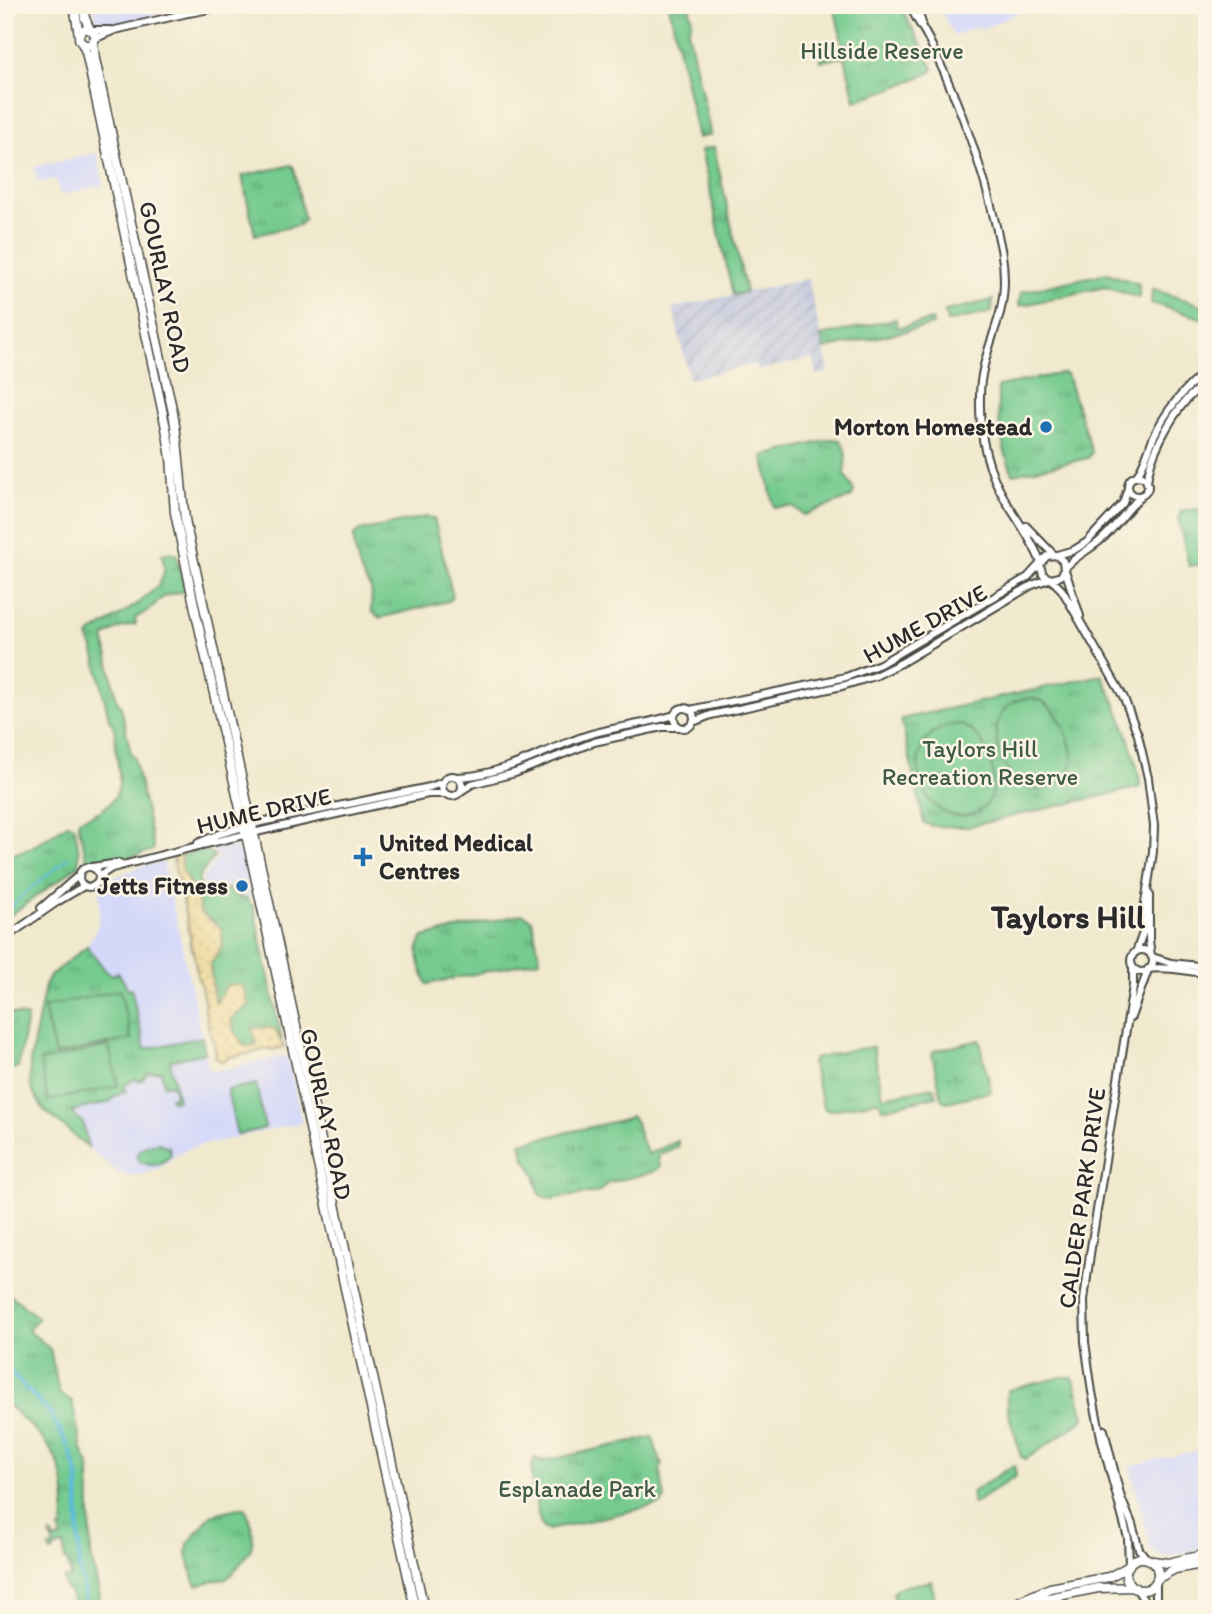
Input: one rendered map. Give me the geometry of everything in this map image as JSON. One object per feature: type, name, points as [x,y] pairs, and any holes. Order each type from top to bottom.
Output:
[{"type":"main road","name":"GOURLAY ROAD","points":[[74,5],[169,443],[174,505],[205,627],[314,1128],[424,1609]]},
{"type":"main road","name":"GOURLAY ROAD","points":[[83,5],[92,35],[176,429],[184,543]]},
{"type":"main road","points":[[83,29],[92,35],[87,44],[81,39],[83,29]]},
{"type":"main road","points":[[149,350],[159,348]]},
{"type":"main road","name":"GOURLAY ROAD","points":[[314,1128],[415,1609]]},
{"type":"main road","points":[[997,1608],[1109,1577],[1135,1560],[1148,1559],[1168,1563],[1207,1554]]},
{"type":"main road","points":[[1148,1559],[1157,1568],[1157,1580]]},
{"type":"main road","points":[[1048,1594],[1098,1588],[1145,1589],[1175,1569],[1207,1563]]},
{"type":"main road","points":[[1129,1566],[1127,1577],[1135,1587]]},
{"type":"street","points":[[92,35],[179,16],[199,16],[226,5]]},
{"type":"street","points":[[415,5],[447,5]]},
{"type":"street","points":[[911,5],[945,74],[972,144],[1002,254],[1003,293],[982,376],[980,409],[989,466],[1001,492],[1034,545],[1041,572],[1062,590],[1124,698],[1142,751],[1154,826],[1153,852],[1145,903],[1144,930],[1131,958],[1131,965],[1142,972],[1160,967],[1207,970]]},
{"type":"street","points":[[916,5],[923,29]]},
{"type":"street","points":[[1040,564],[1047,556],[1074,550],[1087,542],[1123,503],[1130,480],[1136,477],[1144,464],[1154,436],[1170,409],[1187,388],[1207,370]]},
{"type":"street","points":[[1050,579],[1058,578],[1072,559],[1103,538],[1146,492],[1149,471],[1169,424],[1186,400],[1207,380]]},
{"type":"street","points":[[1136,477],[1144,478],[1147,483]]},
{"type":"street","points":[[1128,488],[1133,495],[1142,495]]},
{"type":"street","points":[[1015,514],[1063,561],[1085,631]]},
{"type":"street","name":"HUME DRIVE","points":[[690,710],[846,677],[880,664],[1028,577],[1040,564]]},
{"type":"street","name":"HUME DRIVE","points":[[693,722],[711,715],[842,687],[875,676],[1032,585],[1050,579]]},
{"type":"street","points":[[681,708],[690,710],[694,716],[693,722],[687,728],[662,727],[594,742],[515,773],[472,784],[454,796],[443,790],[443,782],[450,776],[469,776],[498,769],[603,731],[674,715],[681,708]]},
{"type":"street","points":[[674,715],[679,727]]},
{"type":"street","points":[[457,777],[462,782],[461,791]]},
{"type":"street","name":"HUME DRIVE","points":[[98,882],[106,872],[115,867],[248,830],[443,782]]},
{"type":"street","name":"HUME DRIVE","points":[[92,867],[127,862],[190,846],[219,834],[428,794],[446,794]]},
{"type":"street","points":[[5,938],[57,902],[84,886],[91,887],[98,882],[98,873],[92,867],[84,868],[79,876],[19,928]]},
{"type":"street","points":[[79,876],[84,886]]},
{"type":"street","points":[[1148,969],[1152,964],[1149,881]]},
{"type":"street","points":[[1136,952],[1143,950],[1171,963],[1207,970]]},
{"type":"street","name":"CALDER PARK DRIVE","points":[[1129,1566],[1128,1538],[1089,1370],[1084,1321],[1086,1278],[1133,986],[1133,968]]},
{"type":"street","name":"CALDER PARK DRIVE","points":[[1125,1031],[1148,969]]},
{"type":"street","name":"CALDER PARK DRIVE","points":[[1117,1494],[1132,1524],[1139,1549],[1148,1559]]},
{"type":"street","points":[[1156,1609],[1157,1580]]},
{"type":"street","points":[[1135,1587],[1147,1609]]},
{"type":"shaded area","points":[[93,5],[198,5],[98,28]]},
{"type":"shaded area","points":[[938,5],[1036,5],[980,30],[978,26],[954,36]]},
{"type":"shaded area","points":[[97,153],[104,185],[60,195],[56,179],[38,183],[34,167]]},
{"type":"shaded area","points":[[808,279],[829,372],[817,375],[813,358],[758,370],[756,364],[689,379],[673,308]]},
{"type":"shaded area","points":[[235,847],[242,854],[251,898],[234,893],[229,884],[206,894],[202,879],[219,856],[209,849]]},
{"type":"shaded area","points":[[163,861],[202,1037],[145,1049],[128,989],[106,971],[87,946],[97,928],[100,912],[99,892],[106,881]]},
{"type":"shaded area","points":[[205,1053],[210,1072],[286,1056],[300,1123],[189,1148],[157,1170],[134,1176],[117,1172],[88,1147],[72,1111],[133,1069]]},
{"type":"shaded area","points":[[1207,1448],[1207,1547],[1166,1557],[1151,1550],[1130,1466]]},
{"type":"green space","points":[[669,5],[689,5],[692,21],[688,31],[711,135],[698,138]]},
{"type":"green space","name":"Hillside Reserve","points":[[834,5],[900,5],[933,68],[932,72],[855,101],[845,57],[821,61],[820,58],[844,52]]},
{"type":"green space","points":[[714,147],[746,292],[733,295],[701,150]]},
{"type":"green space","points":[[291,165],[294,168],[304,220],[299,225],[255,235],[242,176]]},
{"type":"green space","points":[[1107,273],[1139,284],[1139,298],[1105,287],[1019,306],[1021,292]]},
{"type":"green space","points":[[1152,289],[1207,307],[1207,320],[1151,303]]},
{"type":"green space","points":[[993,300],[992,312],[947,322],[945,311]]},
{"type":"green space","points":[[896,319],[898,328],[932,320],[933,325],[824,349],[821,336]]},
{"type":"green space","points":[[1063,373],[1067,375],[1092,452],[1088,458],[1013,474],[1000,431],[998,386]]},
{"type":"green space","points":[[833,439],[840,440],[844,448],[844,473],[854,491],[852,497],[804,515],[793,506],[774,507],[763,456]]},
{"type":"green space","points":[[1207,508],[1207,563],[1189,566],[1178,519],[1181,511]]},
{"type":"green space","points":[[425,517],[434,518],[453,597],[448,601],[380,618],[372,612],[371,589],[359,564],[354,535],[360,531]]},
{"type":"green space","points":[[162,554],[176,554],[185,591],[164,596],[148,611],[135,618],[136,624],[114,630],[104,638],[154,849],[124,858],[92,863],[86,857],[78,823],[114,799],[119,777],[114,730],[88,637],[152,592],[164,573]]},
{"type":"green space","name":"Taylors Hill Recreation Reserve","points":[[1102,675],[1126,730],[1141,787],[966,827],[933,826],[924,823],[901,719]]},
{"type":"green space","points":[[1032,698],[1046,704],[1056,714],[1065,730],[1072,754],[1070,768],[1062,781],[1054,786],[1036,790],[1020,784],[1008,770],[1000,752],[997,733],[1000,716],[1012,703]]},
{"type":"green space","points":[[958,724],[970,729],[981,742],[992,769],[993,788],[986,805],[978,812],[968,815],[951,815],[936,806],[926,793],[920,776],[919,759],[924,743],[937,730]]},
{"type":"green space","points":[[67,824],[75,828],[78,866],[5,919],[5,856],[38,844]]},
{"type":"green space","points":[[206,850],[215,856],[198,878],[203,895],[215,894],[228,888],[232,895],[247,899],[254,908],[282,1040],[274,1028],[252,1028],[258,1045],[244,1047],[234,1031],[231,1019],[216,1004],[210,965],[222,946],[200,912],[197,898],[182,870],[182,855]]},
{"type":"green space","points":[[522,914],[532,920],[540,960],[427,984],[418,955],[423,937]]},
{"type":"green space","points":[[87,946],[106,971],[113,975],[118,972],[128,989],[131,988],[145,1049],[202,1037],[205,1053],[170,1061],[178,1100],[171,1099],[170,1097],[175,1096],[172,1084],[164,1085],[161,1071],[148,1073],[142,1080],[135,1079],[123,1087],[126,1091],[115,1096],[110,1102],[72,1111],[83,1123],[88,1147],[43,1109],[30,1084],[30,1062],[45,986],[51,975]]},
{"type":"green space","points":[[120,990],[131,1039],[55,1055],[44,1007]]},
{"type":"green space","points":[[5,1012],[27,1017],[18,1067],[5,1072]]},
{"type":"green space","points":[[980,1040],[991,1092],[947,1102],[942,1100],[932,1054],[934,1051]]},
{"type":"green space","points":[[109,1046],[118,1086],[48,1101],[40,1061]]},
{"type":"green space","points":[[873,1047],[883,1097],[934,1087],[937,1096],[882,1109],[880,1102],[876,1101],[828,1111],[823,1107],[812,1063],[814,1059]]},
{"type":"green space","points":[[256,1084],[265,1128],[237,1135],[227,1090]]},
{"type":"green space","points":[[631,1116],[636,1122],[648,1154],[678,1141],[678,1147],[658,1155],[660,1167],[653,1172],[608,1183],[598,1192],[551,1199],[540,1195],[536,1176],[525,1159],[521,1143]]},
{"type":"green space","points":[[158,1143],[169,1147],[171,1155],[168,1158],[152,1165],[139,1161],[137,1154],[142,1149]]},
{"type":"green space","points":[[5,1290],[38,1318],[28,1330],[50,1349],[59,1393],[72,1401],[82,1450],[89,1465],[91,1556],[100,1597],[81,1608],[75,1609],[63,1579],[71,1577],[65,1560],[64,1545],[58,1546],[51,1553],[49,1548],[54,1547],[50,1534],[54,1540],[62,1538],[59,1529],[63,1528],[65,1496],[59,1466],[46,1443],[5,1402]]},
{"type":"green space","points":[[1062,1377],[1074,1379],[1084,1417],[1082,1421],[1026,1459],[1021,1457],[1008,1413],[1008,1390]]},
{"type":"green space","name":"Esplanade Park","points":[[653,1437],[662,1464],[660,1470],[665,1499],[661,1504],[548,1530],[543,1528],[534,1496],[531,1495],[534,1458],[544,1461]]},
{"type":"green space","points":[[1014,1465],[1016,1476],[973,1504],[971,1493]]},
{"type":"green space","points":[[245,1508],[251,1524],[253,1540],[249,1552],[227,1578],[197,1585],[193,1580],[187,1553],[188,1544],[211,1515]]},
{"type":"green space","points":[[931,1581],[936,1603],[896,1609],[893,1592],[896,1588]]},
{"type":"sand","points":[[181,855],[182,870],[197,898],[200,912],[222,929],[222,946],[210,965],[216,1003],[227,985],[242,985],[249,1005],[231,1019],[234,1031],[244,1046],[257,1045],[252,1028],[274,1028],[284,1047],[221,1061],[215,1057],[174,866],[174,856]]},
{"type":"waterway","points":[[5,916],[20,897],[70,857]]},
{"type":"waterway","points":[[5,967],[8,948]]},
{"type":"waterway","points":[[5,1373],[10,1372],[51,1414],[68,1446]]},
{"type":"waterway","points":[[70,1451],[78,1475],[79,1566],[88,1609]]},
{"type":"place","name":"Morton Homestead","points":[[1046,427]]},
{"type":"place","name":"United Medical Centres","points":[[363,857]]},
{"type":"place","name":"Jetts Fitness","points":[[242,886]]},
{"type":"district","name":"Taylors Hill","points":[[1068,917]]}]
